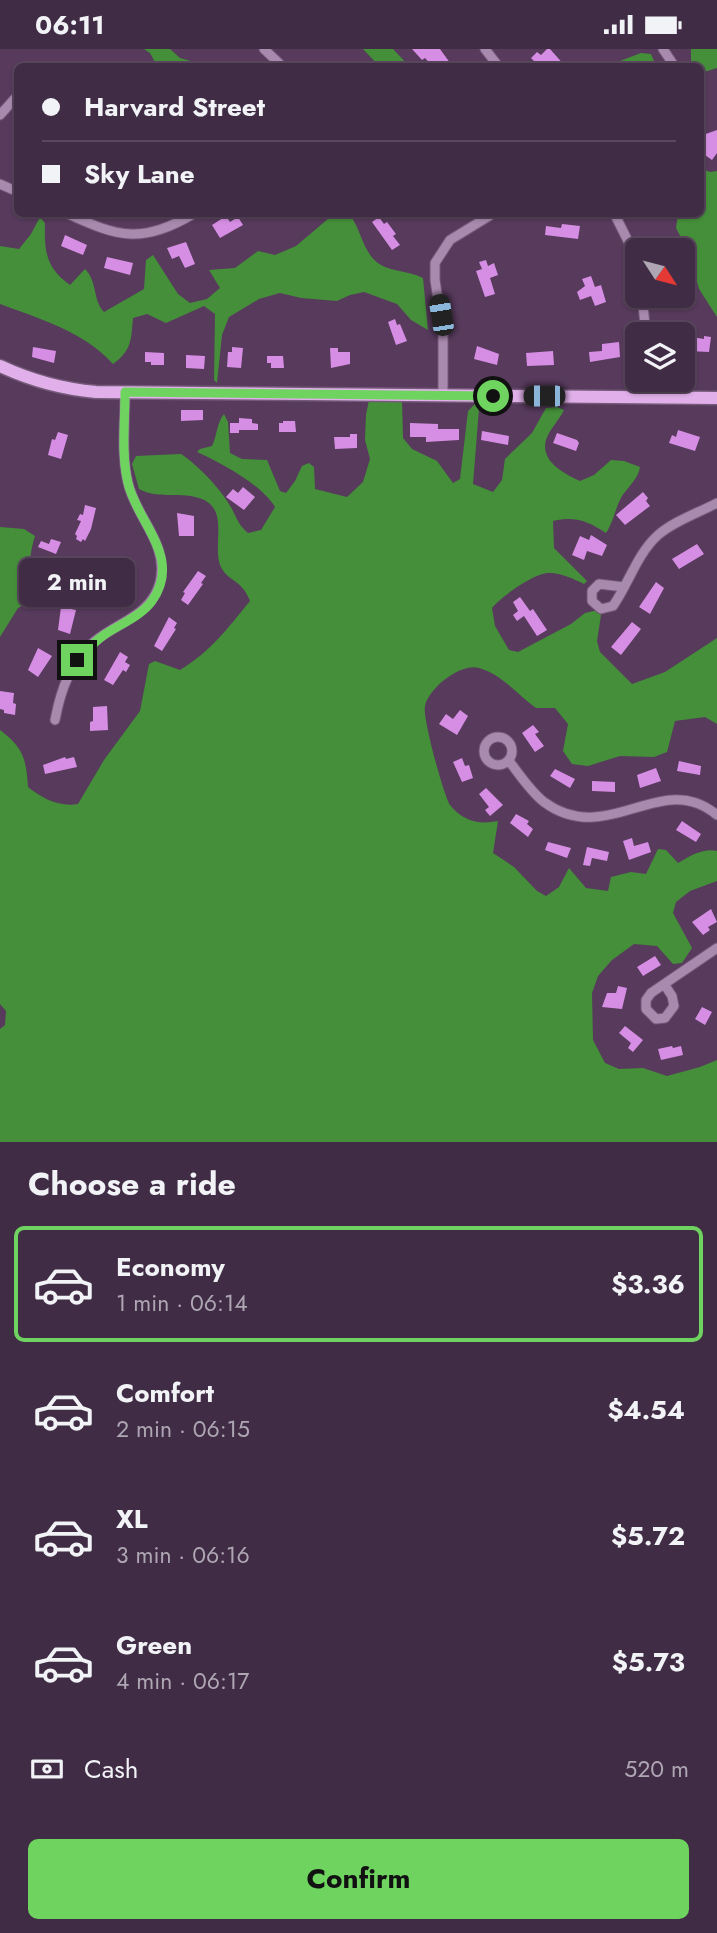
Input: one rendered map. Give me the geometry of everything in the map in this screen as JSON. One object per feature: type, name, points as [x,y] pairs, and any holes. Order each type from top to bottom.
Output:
[{"type":"main road","points":[[0,366],[40,383],[66,389],[125,392],[717,398]]},
{"type":"street","points":[[264,49],[279,63]]},
{"type":"street","points":[[485,49],[496,63]]},
{"type":"street","points":[[0,115],[14,99]]},
{"type":"street","points":[[76,217],[109,230],[140,235],[161,231],[187,217]]},
{"type":"street","points":[[443,395],[443,333],[435,263],[450,240],[487,217]]},
{"type":"street","points":[[616,217],[626,238]]},
{"type":"street","points":[[55,720],[60,695],[77,660],[96,641],[144,609],[157,592],[160,581],[161,552],[134,503],[126,471],[125,392]]},
{"type":"street","points":[[645,392],[645,397]]},
{"type":"street","points":[[624,587],[657,536],[717,503]]},
{"type":"street","points":[[509,761],[540,798],[550,806],[573,816],[604,817],[670,799],[692,801],[717,815]]},
{"type":"street","points":[[664,984],[717,948]]},
{"type":"green space","points":[[144,49],[170,49],[180,58],[198,63],[155,63],[150,53]]},
{"type":"green space","points":[[363,49],[393,49],[406,63],[376,63]]},
{"type":"green space","points":[[691,49],[717,49],[717,68],[704,72],[704,63],[691,63]]},
{"type":"green space","points":[[641,53],[651,54],[654,61],[652,63],[615,63]]},
{"type":"green space","points":[[704,170],[717,171],[717,317],[699,289],[695,275],[695,238],[681,238],[676,228],[678,217],[704,217]]},
{"type":"green space","points":[[40,217],[45,223],[46,250],[51,265],[70,285],[85,269],[92,279],[98,302],[104,312],[144,289],[146,260],[153,255],[178,294],[190,303],[207,299],[220,288],[209,270],[235,268],[258,251],[275,255],[296,246],[330,217],[351,217],[375,260],[391,269],[423,278],[428,330],[411,320],[397,304],[364,292],[337,301],[280,293],[259,299],[229,317],[222,335],[217,383],[214,380],[215,314],[204,306],[166,323],[147,314],[133,318],[129,344],[124,354],[113,364],[75,334],[0,304],[0,246],[19,249]]},
{"type":"green space","points":[[369,400],[402,400],[403,438],[412,449],[437,461],[453,483],[460,479],[468,411],[475,404],[479,409],[473,484],[493,492],[502,480],[505,459],[532,433],[546,408],[557,407],[564,410],[547,436],[545,448],[550,461],[561,471],[580,481],[594,475],[611,460],[640,467],[622,496],[606,533],[581,521],[553,521],[554,548],[587,581],[584,584],[554,573],[536,576],[511,591],[492,608],[495,626],[509,650],[518,652],[571,624],[585,613],[598,610],[601,615],[597,641],[600,652],[632,684],[665,672],[717,638],[717,724],[705,717],[675,721],[667,752],[654,757],[620,756],[588,766],[572,764],[563,751],[568,724],[555,708],[536,708],[495,675],[471,667],[446,678],[432,692],[425,706],[425,713],[434,756],[450,805],[460,815],[472,821],[498,821],[493,853],[514,867],[537,891],[546,896],[559,887],[569,868],[586,888],[608,891],[611,877],[631,872],[646,874],[658,849],[666,850],[678,863],[692,855],[717,851],[717,881],[690,891],[676,902],[673,913],[692,948],[682,963],[673,964],[657,946],[634,944],[612,960],[598,976],[592,993],[593,1040],[605,1063],[619,1069],[643,1068],[667,1076],[717,1060],[717,1142],[0,1142],[0,1029],[5,1025],[6,1011],[0,1004],[0,730],[22,755],[28,787],[52,801],[78,804],[104,760],[140,711],[149,664],[155,661],[180,670],[210,647],[250,601],[240,585],[222,569],[218,551],[218,521],[211,505],[194,497],[154,494],[139,489],[132,464],[136,456],[181,454],[217,487],[248,533],[261,530],[275,507],[269,498],[240,475],[197,452],[212,446],[224,414],[228,422],[230,453],[242,459],[267,460],[280,491],[286,493],[302,466],[309,463],[314,467],[315,489],[347,497],[363,482],[370,459],[365,440]]},
{"type":"green space","points":[[0,527],[24,529],[35,536],[30,559],[31,577],[33,583],[45,589],[35,599],[18,608],[0,637]]},
{"type":"building","points":[[412,49],[440,49],[450,63],[429,63],[425,58],[422,60]]},
{"type":"building","points":[[550,49],[562,63],[536,63],[531,58],[537,52],[541,55]]},
{"type":"building","points":[[717,130],[717,153],[712,160],[704,156],[704,135]]},
{"type":"building","points":[[224,217],[230,222],[238,217],[243,225],[220,238],[212,225]]},
{"type":"building","points":[[379,217],[384,224],[387,222],[396,234],[393,236],[400,245],[392,250],[372,222]]},
{"type":"building","points":[[562,224],[580,226],[578,239],[545,235],[546,226],[561,228]]},
{"type":"building","points":[[65,235],[87,245],[83,255],[61,246]]},
{"type":"building","points":[[186,242],[195,264],[185,268],[179,256],[172,259],[167,248]]},
{"type":"building","points":[[107,257],[133,263],[130,275],[104,268]]},
{"type":"building","points":[[486,260],[488,266],[494,263],[498,275],[490,278],[495,294],[485,297],[476,271],[482,269],[479,262]]},
{"type":"building","points":[[591,276],[595,287],[601,285],[606,302],[595,306],[591,296],[580,300],[577,292],[585,286],[582,279]]},
{"type":"building","points":[[395,319],[407,341],[396,345],[388,322]]},
{"type":"building","points":[[711,337],[709,352],[695,351],[695,338]]},
{"type":"building","points":[[619,342],[620,357],[590,362],[589,352],[602,351],[602,344]]},
{"type":"building","points":[[477,346],[499,354],[497,365],[474,359]]},
{"type":"building","points":[[33,347],[56,351],[54,363],[32,357]]},
{"type":"building","points":[[232,347],[243,348],[241,368],[227,367],[228,352],[232,352]]},
{"type":"building","points":[[330,348],[338,348],[338,352],[350,352],[350,364],[331,368]]},
{"type":"building","points":[[553,351],[554,365],[527,366],[526,353]]},
{"type":"building","points":[[145,352],[164,353],[164,365],[145,362]]},
{"type":"building","points":[[186,355],[205,356],[204,369],[186,368]]},
{"type":"building","points":[[267,356],[283,356],[284,368],[271,368],[271,363],[267,363]]},
{"type":"building","points":[[181,410],[203,410],[203,420],[181,421]]},
{"type":"building","points":[[239,418],[252,419],[252,423],[258,424],[258,430],[230,433],[230,423],[239,423]]},
{"type":"building","points":[[295,421],[296,432],[279,432],[279,423]]},
{"type":"building","points":[[410,423],[438,424],[438,429],[459,429],[459,440],[426,442],[426,437],[410,437]]},
{"type":"building","points":[[678,430],[700,437],[695,451],[669,443],[672,435],[676,437]]},
{"type":"building","points":[[482,431],[509,436],[508,445],[481,440]]},
{"type":"building","points":[[58,432],[68,435],[61,459],[48,455],[52,439],[55,440]]},
{"type":"building","points":[[557,433],[577,440],[579,443],[576,451],[553,443]]},
{"type":"building","points":[[350,434],[357,434],[357,448],[335,449],[334,437],[350,437]]},
{"type":"building","points":[[243,487],[255,497],[244,510],[226,497],[233,489],[238,493]]},
{"type":"building","points":[[643,492],[650,506],[625,525],[616,515]]},
{"type":"building","points":[[85,505],[96,508],[91,529],[85,541],[83,539],[81,542],[76,539],[75,534],[81,521],[77,520],[80,514],[83,515]]},
{"type":"building","points":[[177,513],[194,516],[194,536],[179,536]]},
{"type":"building","points":[[591,535],[607,545],[602,556],[587,551],[584,560],[572,555],[580,536],[589,540]]},
{"type":"building","points":[[51,539],[61,542],[56,554],[38,547],[41,541],[49,544]]},
{"type":"building","points":[[697,544],[704,554],[679,569],[672,559]]},
{"type":"building","points":[[121,563],[131,565],[132,573],[125,596],[115,594]]},
{"type":"building","points":[[198,571],[206,576],[188,605],[181,600],[185,593],[183,592]]},
{"type":"building","points":[[656,582],[664,588],[650,614],[639,607]]},
{"type":"building","points":[[520,597],[530,611],[533,609],[547,630],[537,636],[524,616],[517,621],[513,615],[518,611],[513,602]]},
{"type":"building","points":[[61,607],[76,610],[70,634],[58,630]]},
{"type":"building","points":[[169,617],[177,623],[174,628],[176,629],[162,651],[154,646]]},
{"type":"building","points":[[632,622],[641,629],[621,655],[611,647]]},
{"type":"building","points":[[38,648],[52,656],[38,677],[28,670]]},
{"type":"building","points":[[120,652],[128,657],[125,662],[130,665],[113,685],[104,680]]},
{"type":"building","points":[[0,691],[14,693],[15,715],[4,713],[4,710],[0,709]]},
{"type":"building","points":[[107,706],[108,730],[90,731],[93,707]]},
{"type":"building","points":[[460,710],[468,716],[457,735],[439,724],[446,714],[453,719]]},
{"type":"building","points":[[533,725],[539,732],[535,734],[544,746],[535,752],[522,733]]},
{"type":"building","points":[[65,757],[74,757],[77,767],[45,774],[43,765]]},
{"type":"building","points":[[462,758],[465,766],[469,765],[473,778],[462,782],[453,762]]},
{"type":"building","points":[[679,761],[701,766],[700,775],[677,771]]},
{"type":"building","points":[[656,768],[661,781],[640,788],[637,775]]},
{"type":"building","points":[[555,769],[575,779],[570,788],[550,776]]},
{"type":"building","points":[[592,781],[615,782],[615,792],[592,791]]},
{"type":"building","points":[[486,788],[503,805],[490,816],[485,810],[489,807],[479,794]]},
{"type":"building","points":[[516,814],[529,821],[527,824],[533,829],[528,837],[510,823]]},
{"type":"building","points":[[682,821],[701,834],[696,842],[676,830]]},
{"type":"building","points":[[632,838],[634,846],[648,842],[651,852],[629,860],[623,841]]},
{"type":"building","points":[[548,842],[571,848],[567,858],[545,850]]},
{"type":"building","points":[[587,847],[609,852],[607,861],[592,858],[590,866],[583,865]]},
{"type":"building","points":[[711,909],[717,922],[708,927],[710,930],[703,935],[692,922]]},
{"type":"building","points":[[655,956],[661,965],[643,976],[637,967]]},
{"type":"building","points":[[618,986],[627,988],[622,1009],[602,1007],[607,993],[616,993]]},
{"type":"building","points":[[702,1007],[712,1012],[705,1025],[695,1019]]},
{"type":"building","points":[[625,1026],[643,1040],[633,1052],[628,1048],[631,1043],[619,1033]]},
{"type":"building","points":[[681,1046],[683,1055],[661,1060],[658,1049]]},
{"type":"route","points":[[77,660],[96,641],[136,616],[152,601],[162,570],[161,552],[134,503],[126,471],[125,392],[493,396]]}]
